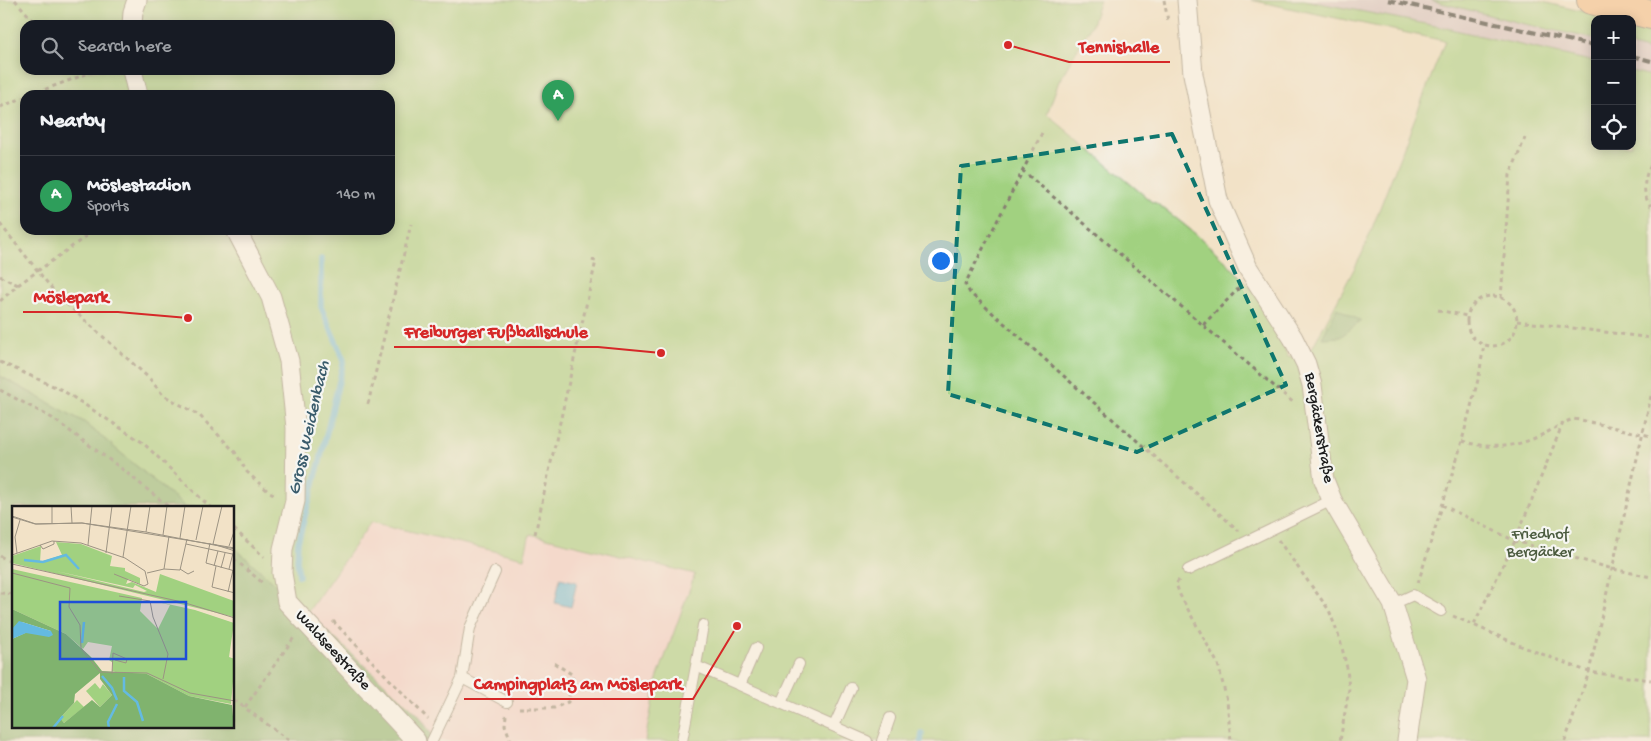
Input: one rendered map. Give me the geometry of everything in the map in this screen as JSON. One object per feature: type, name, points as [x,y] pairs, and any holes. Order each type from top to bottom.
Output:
[{"type":"highway","points":[[1591,0],[1651,15]]},
{"type":"street","points":[[132,20],[137,0]]},
{"type":"street","name":"Bergäckerstraße","points":[[1187,0],[1194,81],[1218,200],[1230,231],[1254,276],[1293,338],[1306,364],[1312,385],[1324,480],[1332,500],[1393,604],[1416,678],[1407,741]]},
{"type":"street","points":[[133,75],[137,90]]},
{"type":"street","name":"Waldseestraße","points":[[239,235],[271,297],[289,361],[296,428],[296,502],[283,549],[282,573],[287,602],[416,741]]},
{"type":"lane","points":[[1188,570],[1332,500]]},
{"type":"lane","points":[[432,741],[439,731],[462,678],[470,628],[495,572]]},
{"type":"lane","points":[[1393,604],[1413,595],[1441,611]]},
{"type":"lane","points":[[682,741],[703,625]]},
{"type":"lane","points":[[740,685],[756,648]]},
{"type":"lane","points":[[781,703],[798,664]]},
{"type":"lane","points":[[696,666],[867,741]]},
{"type":"lane","points":[[462,678],[507,702]]},
{"type":"lane","points":[[834,726],[851,688]]},
{"type":"lane","points":[[882,741],[890,718]]},
{"type":"path","points":[[15,0],[33,20]]},
{"type":"path","points":[[43,90],[81,75]]},
{"type":"path","points":[[0,107],[20,99]]},
{"type":"path","points":[[1042,132],[965,284],[970,293],[1238,530],[1246,541]]},
{"type":"path","points":[[1500,298],[1510,175],[1525,138]]},
{"type":"path","points":[[1651,166],[1648,170],[1644,189],[1647,202],[1651,206]]},
{"type":"path","points":[[1022,170],[1301,411],[1315,414]]},
{"type":"path","points":[[0,224],[58,296],[148,378],[163,396],[199,415],[235,452],[247,472],[269,492],[296,502]]},
{"type":"path","points":[[368,404],[411,224]]},
{"type":"path","points":[[0,302],[18,285],[88,235]]},
{"type":"path","points":[[535,534],[596,261],[588,259]]},
{"type":"path","points":[[0,276],[18,285]]},
{"type":"path","points":[[1203,325],[1245,281],[1254,276]]},
{"type":"path","points":[[1484,298],[1500,298],[1511,304],[1517,321],[1511,338],[1494,346],[1484,344],[1472,336],[1468,328],[1467,316],[1470,307],[1484,298]]},
{"type":"path","points":[[1438,310],[1467,316]]},
{"type":"path","points":[[1517,321],[1651,338]]},
{"type":"path","points":[[1413,595],[1421,577],[1462,441],[1479,376],[1484,344]]},
{"type":"path","points":[[0,362],[62,390],[142,442],[209,506]]},
{"type":"path","points":[[0,390],[52,418],[168,506]]},
{"type":"path","points":[[1565,741],[1589,672],[1651,396]]},
{"type":"path","points":[[1462,441],[1495,446],[1526,443],[1563,423],[1573,420],[1581,420],[1651,436]]},
{"type":"path","points":[[1474,624],[1515,541],[1563,423]]},
{"type":"path","points":[[1442,505],[1515,541],[1613,569],[1651,577]]},
{"type":"path","points":[[1273,528],[1281,545],[1329,610],[1340,640],[1347,668],[1349,689],[1340,741]]},
{"type":"path","points":[[235,530],[282,573]]},
{"type":"path","points":[[0,556],[12,563]]},
{"type":"path","points":[[235,560],[287,602]]},
{"type":"path","points":[[1188,570],[1176,584],[1218,664],[1227,701],[1231,741]]},
{"type":"path","points":[[1441,611],[1521,646],[1589,672],[1651,680]]},
{"type":"path","points":[[330,618],[357,643],[439,731]]},
{"type":"path","points":[[245,707],[305,621]]},
{"type":"path","points":[[507,702],[515,708],[554,708],[568,702],[573,675],[554,663]]},
{"type":"path","points":[[235,701],[290,741]]},
{"type":"path","points":[[507,702],[505,725],[511,741]]},
{"type":"highlighted area","points":[[1172,134],[1286,385],[1137,452],[948,394],[961,166]]},
{"type":"shaded area","points":[[1304,0],[1430,0],[1524,24],[1591,38],[1591,61],[1446,28]]},
{"type":"shaded area","points":[[1636,47],[1651,51],[1651,76],[1636,72]]},
{"type":"shaded area","points":[[371,522],[524,558],[530,534],[695,574],[657,679],[645,741],[436,741],[418,713],[307,613]]},
{"type":"green space","name":"Friedhof Bergäcker","points":[[0,0],[1100,0],[1092,24],[1059,81],[1047,114],[1152,202],[1185,225],[1230,265],[1266,308],[1288,357],[1311,350],[1362,254],[1445,41],[1251,0],[1304,0],[1446,28],[1591,61],[1591,150],[1636,150],[1636,72],[1651,76],[1651,741],[645,741],[657,679],[695,574],[530,534],[524,558],[371,522],[307,613],[235,548],[235,506],[184,506],[84,422],[0,376]]},
{"type":"green space","points":[[1430,0],[1534,0],[1598,15],[1591,15],[1591,38],[1524,24]]},
{"type":"green space","points":[[1636,24],[1651,27],[1651,51],[1636,47]]},
{"type":"green space","points":[[1337,308],[1361,321],[1340,337],[1322,338]]},
{"type":"green space","points":[[0,376],[84,422],[184,506],[12,506],[12,728],[235,728],[235,548],[418,714],[436,741],[0,741]]},
{"type":"water","points":[[560,578],[577,582],[571,607],[555,603]]},
{"type":"waterway","name":"Gross Weidenbach","points":[[299,576],[297,561],[298,542],[344,360],[321,307],[321,259]]},
{"type":"waterway","points":[[921,741],[922,734]]},
{"type":"railway","points":[[1388,0],[1591,45]]},
{"type":"railway","points":[[1636,57],[1651,61]]},
{"type":"place","name":"Tennishalle","points":[[1008,45]]},
{"type":"place","name":"Möslestadion","points":[[558,121]]},
{"type":"place","name":"Möslepark","points":[[188,318]]},
{"type":"place","name":"Freiburger Fußballschule","points":[[661,353]]},
{"type":"place","name":"Campingplatz am Möslepark","points":[[737,626]]}]
